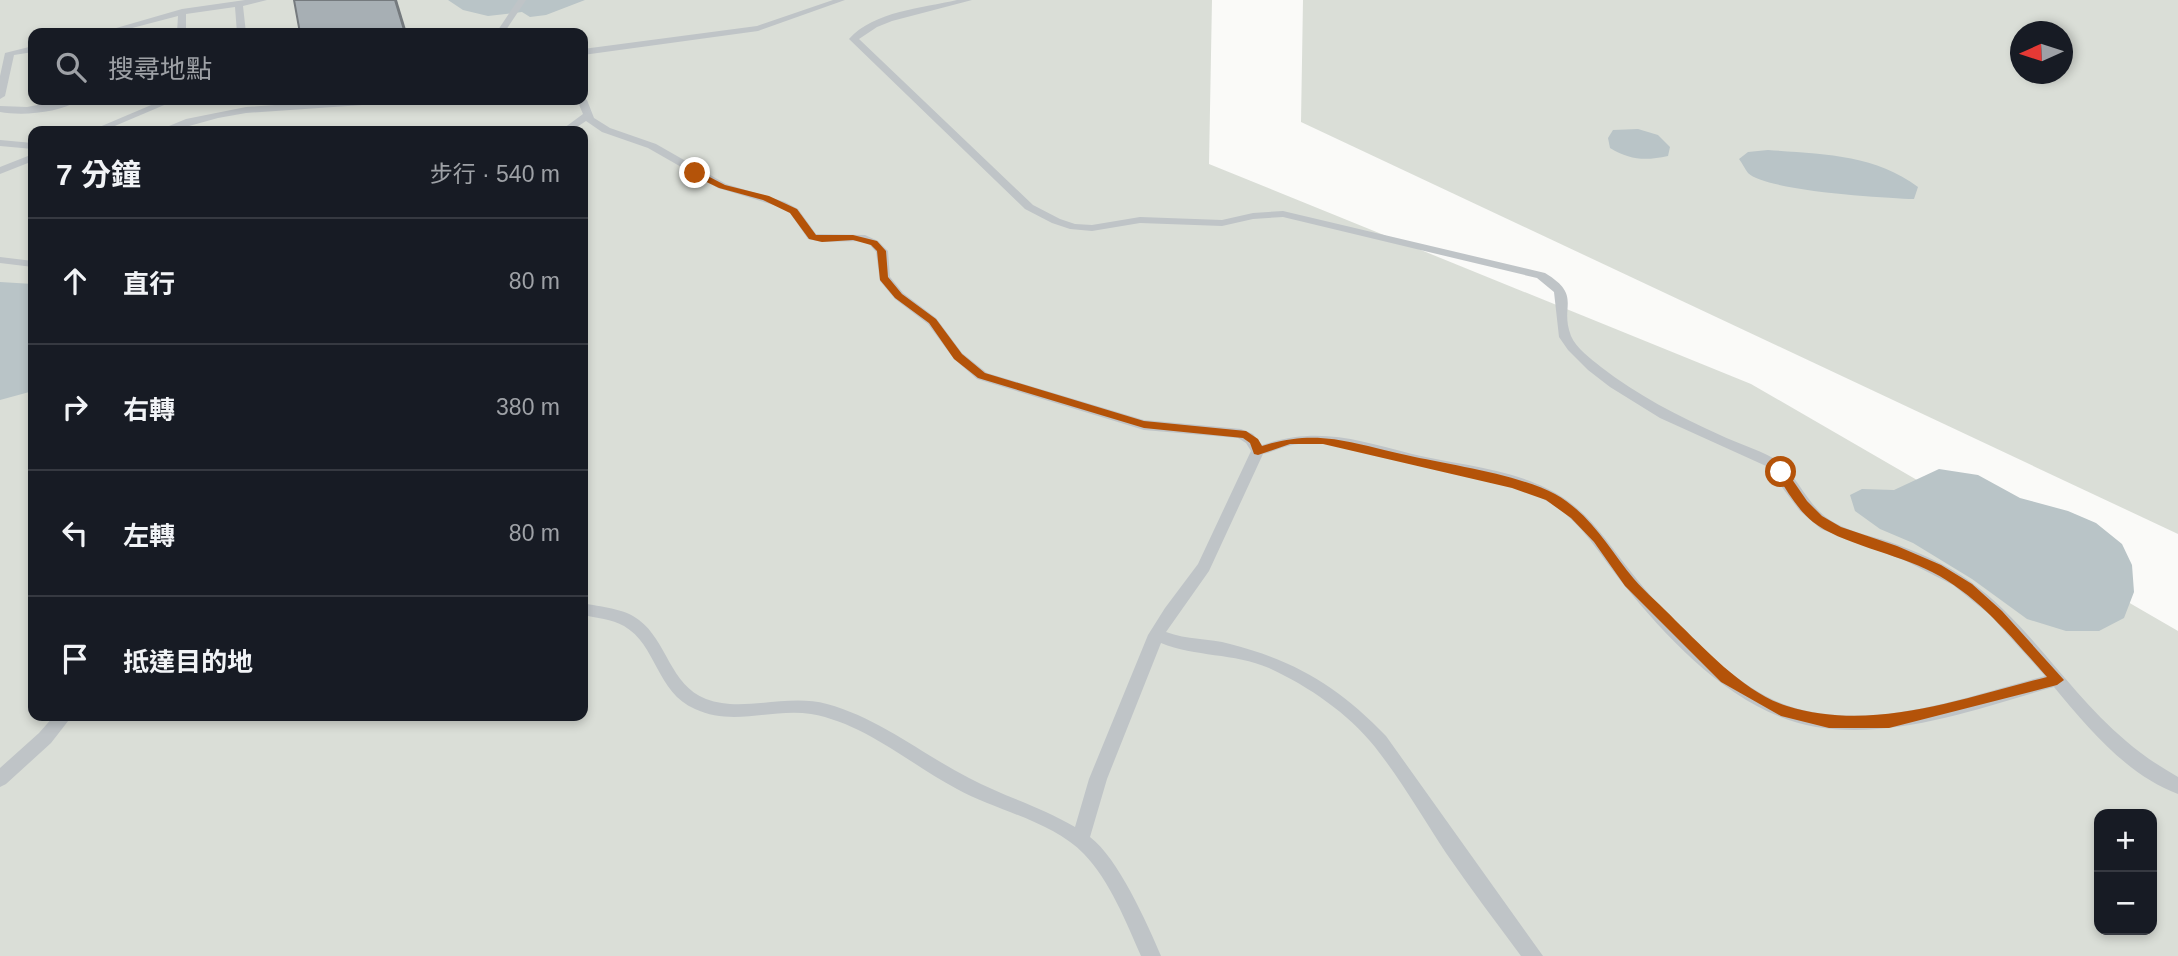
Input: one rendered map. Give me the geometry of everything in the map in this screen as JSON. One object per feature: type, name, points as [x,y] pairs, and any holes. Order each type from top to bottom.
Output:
[{"type":"lane","points":[[131,28],[182,12],[263,0]]},
{"type":"lane","points":[[504,28],[522,0]]},
{"type":"lane","points":[[588,51],[758,28],[841,0]]},
{"type":"lane","points":[[968,0],[878,24],[856,35],[856,43],[1029,207],[1074,227],[1092,228],[1140,220],[1213,224],[1267,214],[1283,214],[1541,275],[1561,289],[1564,297],[1563,332],[1570,345],[1612,382],[1669,414],[1770,463],[1790,484],[1802,504],[1818,519],[1837,530],[1893,549],[1937,568],[1968,588],[1997,614],[2127,755],[2160,778],[2178,786]]},
{"type":"lane","points":[[239,5],[241,28]]},
{"type":"lane","points":[[182,12],[182,28]]},
{"type":"lane","points":[[0,96],[10,52],[28,50]]},
{"type":"lane","points":[[0,109],[10,112],[44,105]]},
{"type":"lane","points":[[107,126],[159,105]]},
{"type":"lane","points":[[175,126],[273,105]]},
{"type":"lane","points":[[584,105],[590,120],[606,130],[639,140],[722,186],[766,198],[794,211],[812,237],[853,237],[874,243],[882,251],[884,278],[899,296],[932,321],[958,356],[982,376],[1144,425],[1246,434],[1255,442],[1258,451],[1204,567],[1156,635],[1098,779],[1080,841]]},
{"type":"lane","points":[[572,126],[589,115]]},
{"type":"lane","points":[[0,143],[28,146]]},
{"type":"lane","points":[[0,171],[28,159]]},
{"type":"lane","points":[[0,260],[28,263]]},
{"type":"lane","points":[[1258,451],[1290,441],[1323,440],[1514,484],[1550,497],[1575,514],[1598,538],[1630,582],[1726,678],[1781,710],[1829,722],[1889,722],[2057,680]]},
{"type":"lane","points":[[588,610],[632,623],[646,638],[678,690],[704,706],[732,710],[808,706],[837,713],[963,784],[1080,841],[1090,848],[1114,885],[1152,956]]},
{"type":"lane","points":[[1156,635],[1177,643],[1226,649],[1272,662],[1322,689],[1358,718],[1380,741],[1459,856],[1533,956]]},
{"type":"lane","points":[[0,779],[60,721]]},
{"type":"shaded area","points":[[0,0],[1212,0],[1209,164],[1751,384],[2178,631],[2178,956],[0,956]]},
{"type":"shaded area","points":[[448,0],[585,0],[546,15],[530,17],[522,12],[488,16],[463,10]]},
{"type":"shaded area","points":[[1303,0],[2178,0],[2178,534],[1301,122]]},
{"type":"shaded area","points":[[1638,129],[1658,135],[1670,147],[1668,156],[1638,158],[1610,148],[1608,138],[1613,130]]},
{"type":"shaded area","points":[[1768,150],[1827,155],[1865,162],[1901,176],[1918,187],[1914,199],[1777,185],[1748,173],[1739,159],[1748,152]]},
{"type":"shaded area","points":[[0,282],[28,284],[28,392],[0,400]]},
{"type":"shaded area","points":[[1939,469],[1978,475],[2020,498],[2068,511],[2096,523],[2122,544],[2132,565],[2134,592],[2124,618],[2099,631],[2066,631],[2027,619],[1972,579],[1913,543],[1880,529],[1855,511],[1850,495],[1862,489],[1894,490]]},
{"type":"building","points":[[294,0],[395,0],[403,28],[299,28]]},
{"type":"route","points":[[695,173],[722,186],[766,198],[794,211],[812,237],[853,237],[874,243],[882,251],[884,278],[899,296],[932,321],[958,356],[982,376],[1144,425],[1246,434],[1255,442],[1258,451],[1290,441],[1323,440],[1514,484],[1550,497],[1575,514],[1598,538],[1630,582],[1726,678],[1781,710],[1829,722],[1889,722],[2057,680],[1997,614],[1968,588],[1937,568],[1893,549],[1837,530],[1818,519],[1802,504],[1781,472]]}]
